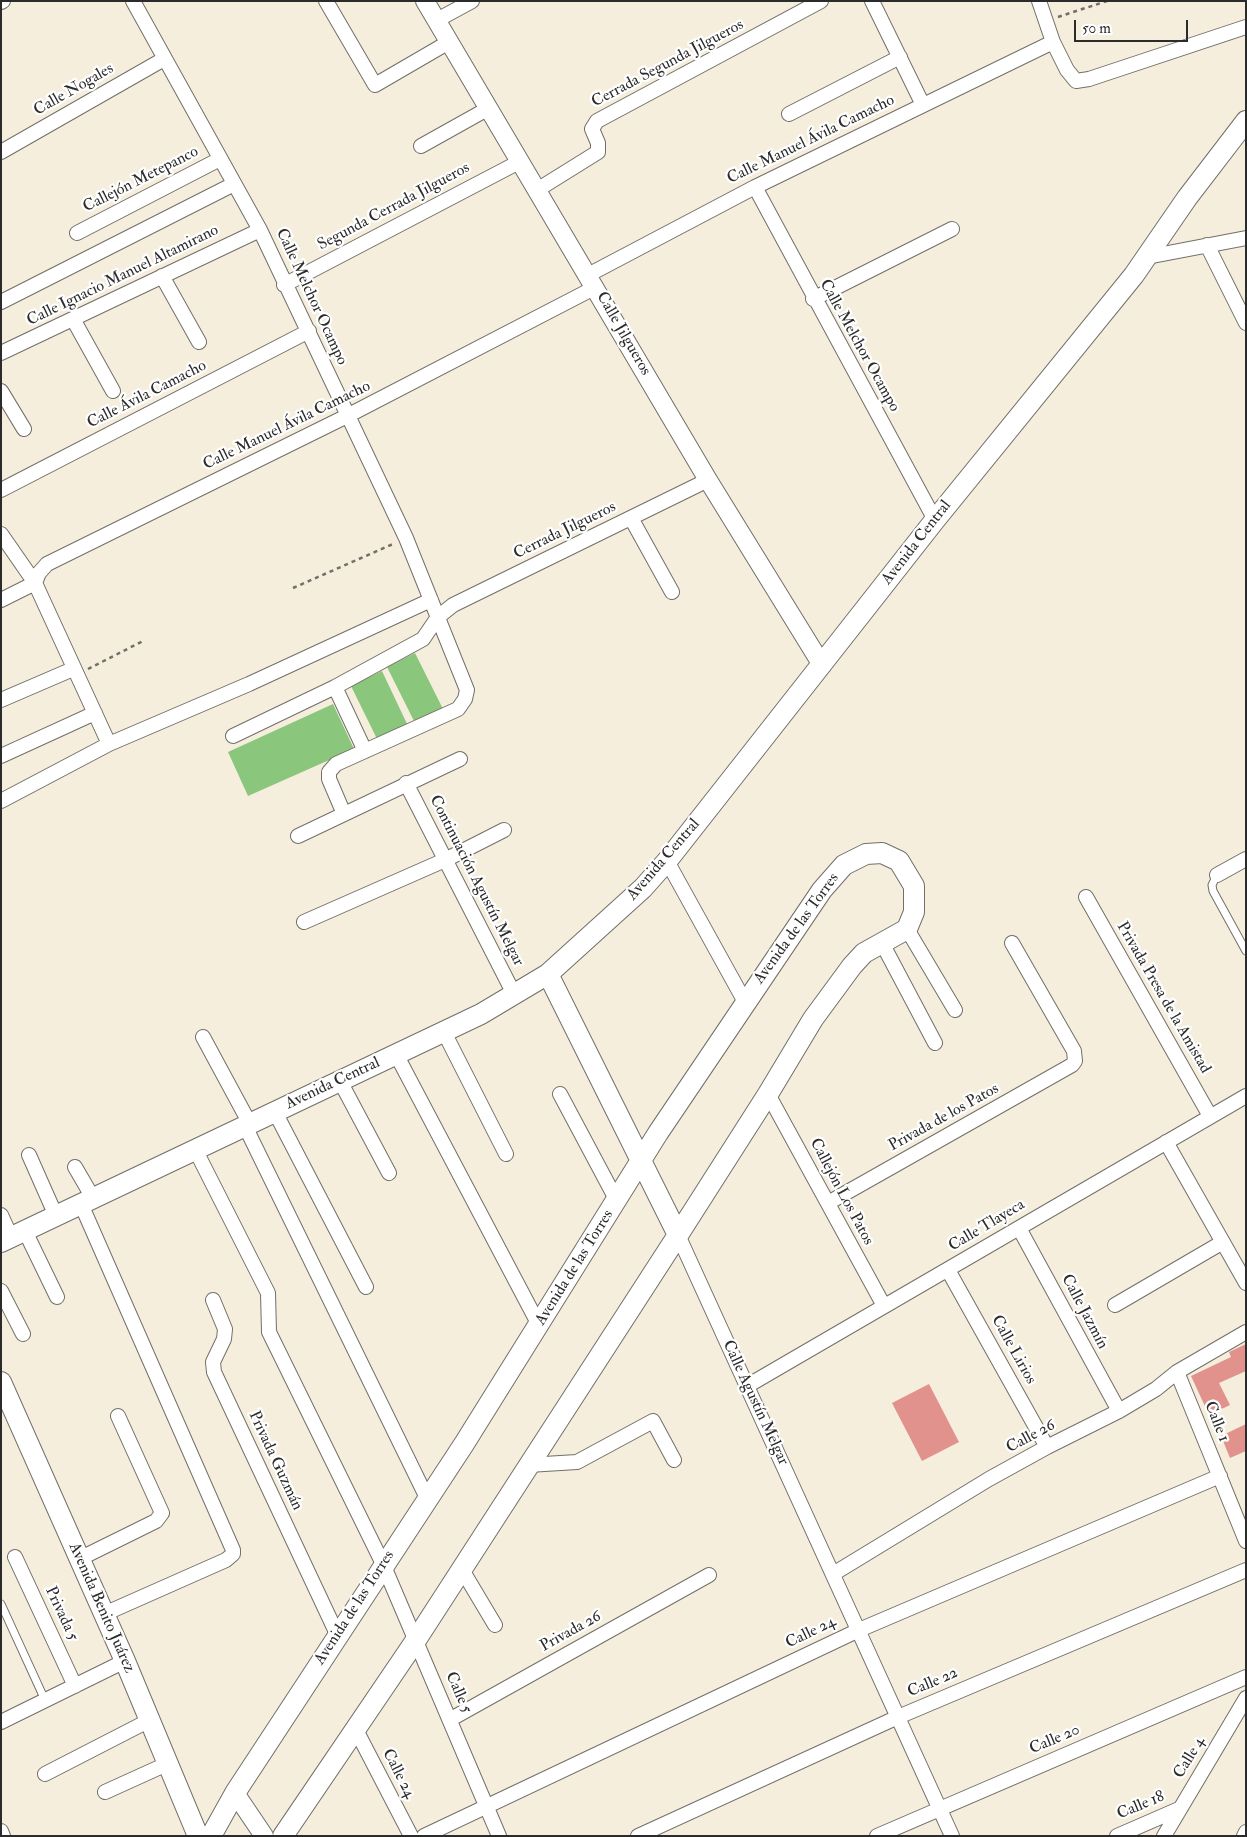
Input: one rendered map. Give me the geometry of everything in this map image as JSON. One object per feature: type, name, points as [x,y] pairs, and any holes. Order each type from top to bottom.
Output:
[{"type":"main road","name":"Avenida Central","points":[[12,1237],[481,1014],[548,974],[644,888],[1147,256],[1245,123]]},
{"type":"main road","name":"Avenida de las Torres","points":[[211,1836],[235,1793],[539,1325],[642,1160],[745,1002],[822,890],[844,865],[866,854],[882,852],[899,861],[914,886],[914,912],[907,929]]},
{"type":"main road","points":[[282,1836],[416,1640],[678,1235],[768,1094],[813,1019],[852,966],[864,953],[907,929]]},
{"type":"main road","name":"Calle Agustín Melgar","points":[[548,974],[678,1235]]},
{"type":"main road","name":"Avenida Benito Juárez","points":[[1,1382],[125,1661],[198,1836]]},
{"type":"street","name":"Calle Melchor Ocampo","points":[[133,1],[260,230],[284,284],[309,331],[347,416],[406,538],[467,690],[465,699],[458,709],[336,764],[329,772],[329,779],[344,814]]},
{"type":"street","points":[[326,1],[375,85],[449,42]]},
{"type":"street","name":"Calle Jilgueros","points":[[425,1],[708,480],[822,665]]},
{"type":"street","points":[[437,20],[472,1]]},
{"type":"street","name":"Cerrada Segunda Jilgueros","points":[[537,190],[598,152],[598,144],[592,129],[597,121],[821,1]]},
{"type":"street","points":[[872,1],[923,105]]},
{"type":"street","points":[[1039,1],[1053,42],[1067,70],[1076,81],[1089,79],[1246,27]]},
{"type":"street","name":"Calle Manuel Ávila Camacho","points":[[1,600],[35,583],[39,573],[47,564],[347,416],[592,281],[754,187],[1053,42]]},
{"type":"street","name":"Calle Nogales","points":[[1,152],[164,58]]},
{"type":"street","points":[[790,114],[900,58]]},
{"type":"street","points":[[421,146],[489,108]]},
{"type":"street","name":"Callejón Metepanco","points":[[78,233],[220,158]]},
{"type":"street","name":"Segunda Cerrada Jilgueros","points":[[284,284],[521,161]]},
{"type":"street","points":[[1,302],[234,184]]},
{"type":"street","name":"Calle Melchor Ocampo","points":[[754,187],[935,520]]},
{"type":"street","points":[[813,298],[952,228]]},
{"type":"street","name":"Calle Ignacio Manuel Altamirano","points":[[1,354],[260,230]]},
{"type":"street","points":[[1147,256],[1246,238]]},
{"type":"street","points":[[1207,245],[1246,323]]},
{"type":"street","points":[[162,276],[199,342]]},
{"type":"street","points":[[73,319],[113,391]]},
{"type":"street","name":"Calle Ávila Camacho","points":[[1,490],[309,331]]},
{"type":"street","points":[[1,391],[24,429]]},
{"type":"street","name":"Cerrada Jilgueros","points":[[233,736],[335,687],[423,639],[438,617],[452,605],[708,480]]},
{"type":"street","points":[[631,518],[672,592]]},
{"type":"street","points":[[1,534],[35,583],[109,744]]},
{"type":"street","points":[[1,801],[109,744],[249,684],[431,600]]},
{"type":"street","points":[[1,700],[75,672]]},
{"type":"street","points":[[335,687],[365,751]]},
{"type":"street","points":[[1,756],[95,713]]},
{"type":"street","points":[[298,836],[460,758]]},
{"type":"street","name":"Continuación Agustín Melgar","points":[[406,783],[514,994]]},
{"type":"street","points":[[304,922],[445,860],[504,830]]},
{"type":"street","points":[[1218,876],[1246,859]]},
{"type":"street","points":[[667,861],[745,1002]]},
{"type":"street","name":"Privada Presa de la Amistad","points":[[1086,898],[1210,1116]]},
{"type":"street","points":[[907,929],[955,1010]]},
{"type":"street","points":[[882,943],[935,1043]]},
{"type":"street","name":"Privada de los Patos","points":[[828,1203],[1068,1068],[1075,1061],[1074,1051],[1012,943]]},
{"type":"street","points":[[444,1032],[506,1154]]},
{"type":"street","points":[[203,1037],[427,1498]]},
{"type":"street","points":[[396,1054],[539,1325]]},
{"type":"street","points":[[340,1081],[389,1173]]},
{"type":"street","points":[[560,1094],[616,1201]]},
{"type":"street","name":"Callejón Los Patos","points":[[768,1094],[884,1306]]},
{"type":"street","name":"Calle Tlayeca","points":[[747,1386],[1246,1096]]},
{"type":"street","points":[[275,1112],[366,1287]]},
{"type":"street","points":[[1166,1142],[1246,1283]]},
{"type":"street","name":"Calle 5","points":[[195,1149],[268,1294],[268,1332],[383,1564],[451,1719],[499,1836]]},
{"type":"street","points":[[29,1155],[56,1216]]},
{"type":"street","points":[[75,1167],[87,1201],[233,1550],[233,1554],[226,1560],[104,1614]]},
{"type":"street","points":[[1,1215],[12,1237],[57,1297]]},
{"type":"street","name":"Calle Jazmín","points":[[1019,1228],[1118,1411]]},
{"type":"street","name":"Calle Agustín Melgar","points":[[678,1235],[952,1836]]},
{"type":"street","points":[[1115,1305],[1223,1242]]},
{"type":"street","name":"Calle Lirios","points":[[948,1270],[1047,1447]]},
{"type":"street","points":[[1,1292],[23,1334]]},
{"type":"street","name":"Privada Guzmán","points":[[213,1300],[225,1329],[224,1339],[213,1362],[214,1372],[337,1634]]},
{"type":"street","name":"Calle 26","points":[[833,1574],[1047,1447],[1118,1411],[1156,1389],[1177,1372],[1246,1332]]},
{"type":"street","name":"Calle 1","points":[[1177,1372],[1246,1541]]},
{"type":"street","points":[[79,1559],[156,1520],[162,1513],[118,1416]]},
{"type":"street","points":[[528,1465],[577,1462],[652,1421],[674,1460]]},
{"type":"street","name":"Calle 24","points":[[424,1836],[859,1630],[1220,1476]]},
{"type":"street","name":"Privada 5","points":[[15,1557],[75,1686]]},
{"type":"street","points":[[461,1568],[495,1624]]},
{"type":"street","name":"Calle 22","points":[[638,1836],[898,1717],[1246,1570]]},
{"type":"street","name":"Privada 26","points":[[451,1719],[709,1576]]},
{"type":"street","points":[[1,1722],[125,1661]]},
{"type":"street","name":"Calle 20","points":[[878,1836],[1246,1677]]},
{"type":"street","name":"Calle 4","points":[[1164,1836],[1246,1698]]},
{"type":"street","points":[[45,1774],[150,1720]]},
{"type":"street","name":"Calle 24","points":[[355,1728],[411,1836]]},
{"type":"street","points":[[105,1792],[169,1763]]},
{"type":"street","points":[[235,1793],[264,1836]]},
{"type":"street","name":"Calle 18","points":[[1117,1836],[1179,1809]]},
{"type":"street","points":[[1,1832],[3,1836]]},
{"type":"street","points":[[1244,1836],[1246,1832]]},
{"type":"lane","points":[[1218,876],[1212,885],[1213,891],[1246,951]]},
{"type":"lane","points":[[1,1604],[45,1700]]},
{"type":"path","points":[[1045,21],[1107,1]]},
{"type":"path","points":[[293,588],[406,538]]},
{"type":"path","points":[[75,672],[145,640]]},
{"type":"green space","points":[[415,653],[444,711],[416,725],[387,667]]},
{"type":"green space","points":[[382,671],[408,726],[378,741],[351,686]]},
{"type":"green space","points":[[333,704],[354,749],[248,796],[228,752]]},
{"type":"building","points":[[1246,1344],[1246,1371],[1219,1383],[1230,1405],[1209,1415],[1191,1376],[1231,1357],[1229,1352]]},
{"type":"building","points":[[929,1384],[959,1442],[922,1461],[892,1403]]},
{"type":"building","points":[[1246,1424],[1246,1451],[1230,1458],[1221,1436]]}]
